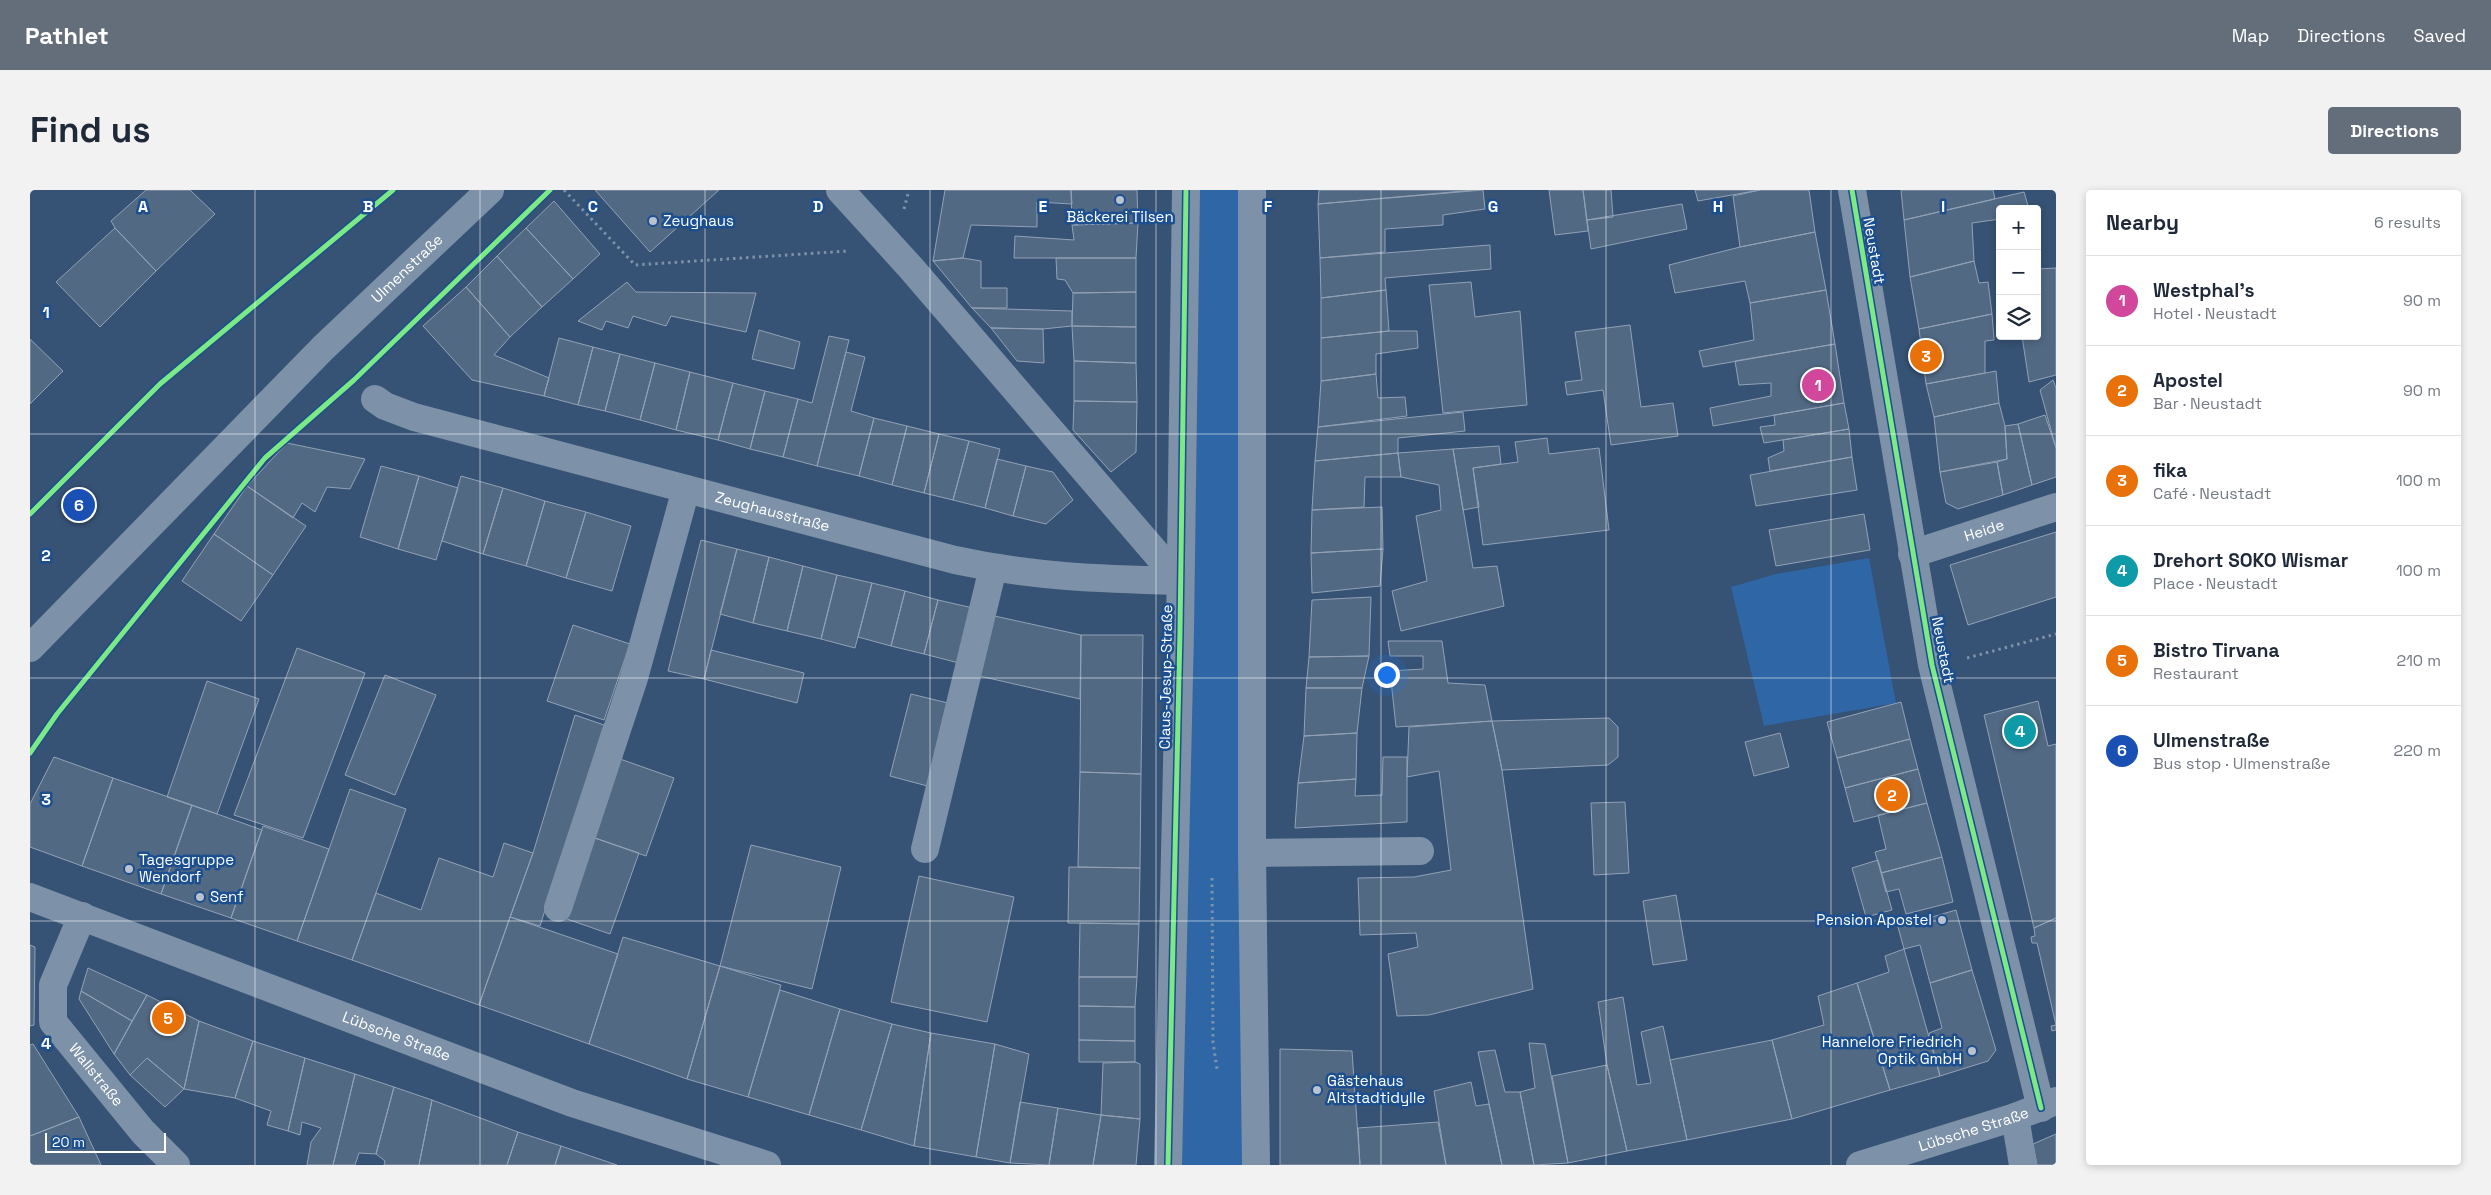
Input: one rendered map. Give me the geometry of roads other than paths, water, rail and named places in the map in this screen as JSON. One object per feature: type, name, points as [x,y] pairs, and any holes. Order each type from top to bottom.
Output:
[{"type":"street","name":"Ulmenstraße","points":[[30,648],[322,348],[490,190]]},
{"type":"street","points":[[840,190],[894,248],[1180,581]]},
{"type":"street","name":"Claus-Jesup-Straße","points":[[1168,1165],[1180,641],[1186,190]]},
{"type":"street","points":[[1252,190],[1252,853],[1256,1165]]},
{"type":"street","name":"Neustadt","points":[[1852,190],[1932,664],[2048,1104]]},
{"type":"street","name":"Zeughausstraße","points":[[375,399],[385,406],[414,417],[992,568],[1075,578],[1180,581]]},
{"type":"street","points":[[558,908],[634,678],[686,489]]},
{"type":"street","name":"Heide","points":[[1912,554],[2056,508]]},
{"type":"street","points":[[925,849],[992,568]]},
{"type":"street","points":[[1252,853],[1420,851]]},
{"type":"street","name":"Lübsche Straße","points":[[30,896],[572,1103],[767,1165]]},
{"type":"street","name":"Wallstraße","points":[[82,916],[53,985],[53,1022],[143,1132],[176,1165]]},
{"type":"street","name":"Lübsche Straße","points":[[1860,1165],[2015,1117],[2048,1104]]},
{"type":"street","points":[[2015,1117],[2023,1165]]},
{"type":"place","name":"Bäckerei Tilsen","points":[[1120,200]]},
{"type":"place","name":"Zeughaus","points":[[653,221]]},
{"type":"place","name":"fika","points":[[1926,356]]},
{"type":"place","name":"Westphal's","points":[[1818,385]]},
{"type":"place","name":"Ulmenstraße","points":[[79,505]]},
{"type":"place","name":"Drehort SOKO Wismar","points":[[2020,731]]},
{"type":"place","name":"Apostel","points":[[1892,795]]},
{"type":"place","name":"Tagesgruppe Wendorf","points":[[129,869]]},
{"type":"place","name":"Senf","points":[[200,897]]},
{"type":"place","name":"Pension Apostel","points":[[1942,920]]},
{"type":"place","name":"Bistro Tirvana","points":[[168,1018]]},
{"type":"place","name":"Hannelore Friedrich Optik GmbH","points":[[1972,1051]]},
{"type":"place","name":"Gästehaus Altstadtidylle","points":[[1317,1090]]}]
